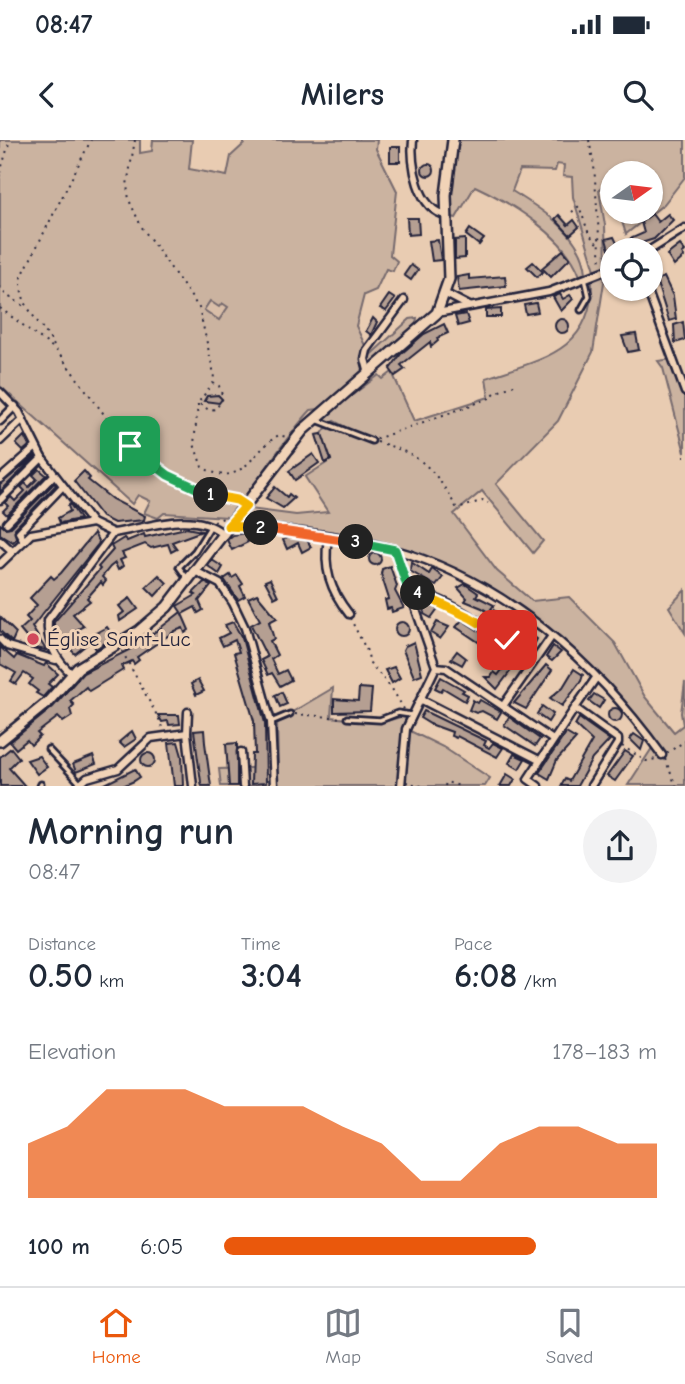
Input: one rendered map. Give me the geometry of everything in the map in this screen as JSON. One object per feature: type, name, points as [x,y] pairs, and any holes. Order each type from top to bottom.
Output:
[{"type":"main road","points":[[3,735],[48,702],[72,674],[153,620],[189,581],[225,530],[315,419],[437,313],[446,294],[450,265],[446,215],[453,140]]},
{"type":"street","points":[[413,140],[413,168],[419,187],[435,209],[446,215]]},
{"type":"street","points":[[663,242],[685,228]]},
{"type":"street","points":[[437,313],[520,299],[600,272]]},
{"type":"street","points":[[446,294],[468,306]]},
{"type":"street","points":[[369,374],[366,369],[367,350],[404,300]]},
{"type":"street","points":[[651,301],[684,390]]},
{"type":"street","points":[[1,394],[15,406],[41,458],[92,523],[113,533],[184,521],[225,530],[288,529],[395,550],[473,580],[552,636],[596,678],[662,755]]},
{"type":"street","points":[[0,421],[15,406]]},
{"type":"street","points":[[0,442],[23,419]]},
{"type":"street","points":[[0,480],[35,447]]},
{"type":"street","points":[[0,500],[41,458]]},
{"type":"street","points":[[7,523],[54,475]]},
{"type":"street","points":[[23,539],[19,532],[63,486]]},
{"type":"street","points":[[0,564],[23,539],[40,531],[92,523]]},
{"type":"street","points":[[56,660],[47,629],[51,613],[113,533]]},
{"type":"street","points":[[328,538],[324,562],[339,601],[349,614]]},
{"type":"street","points":[[0,540],[11,551]]},
{"type":"street","points":[[395,550],[436,667],[422,700],[409,714],[401,784]]},
{"type":"street","points":[[195,571],[220,584],[233,603],[254,653],[271,722],[274,786]]},
{"type":"street","points":[[410,595],[425,594],[471,618],[507,640],[532,663]]},
{"type":"street","points":[[503,706],[552,636]]},
{"type":"street","points":[[0,639],[7,646],[56,660],[72,674]]},
{"type":"street","points":[[436,667],[446,668],[552,740]]},
{"type":"street","points":[[523,786],[596,678]]},
{"type":"street","points":[[422,700],[539,760]]},
{"type":"street","points":[[575,708],[618,739],[591,786]]},
{"type":"street","points":[[188,712],[187,733],[193,786]]},
{"type":"street","points":[[79,784],[118,769],[142,744],[162,735],[187,733]]},
{"type":"street","points":[[241,752],[243,786]]},
{"type":"street","points":[[528,779],[538,786]]},
{"type":"lane","points":[[581,310],[589,296],[585,278]]},
{"type":"lane","points":[[315,419],[372,441]]},
{"type":"lane","points":[[189,581],[179,567],[195,551],[211,525]]},
{"type":"lane","points":[[271,722],[290,714]]},
{"type":"lane","points":[[347,718],[380,720],[409,714]]},
{"type":"lane","points":[[48,749],[79,784]]},
{"type":"path","points":[[0,173],[10,140]]},
{"type":"path","points":[[92,140],[22,275],[20,285],[27,307],[118,433],[141,455],[193,488],[237,500],[246,506]]},
{"type":"path","points":[[135,140],[127,185],[129,200],[141,226],[199,308],[213,383],[223,392],[221,404],[209,410],[198,403]]},
{"type":"path","points":[[589,140],[594,165],[600,238]]},
{"type":"path","points":[[572,212],[579,206],[589,234],[600,247]]},
{"type":"path","points":[[0,287],[6,295],[27,307]]},
{"type":"path","points":[[0,308],[56,350]]},
{"type":"path","points":[[213,383],[198,403],[194,444],[202,467],[211,473],[226,474],[247,467],[271,440],[279,435],[290,438]]},
{"type":"path","points":[[372,441],[488,399],[514,385]]},
{"type":"path","points":[[372,441],[412,454],[432,470],[453,501],[461,508],[483,500],[488,503]]},
{"type":"path","points":[[349,614],[370,663],[409,714]]},
{"type":"path","points":[[123,653],[161,723],[162,735]]},
{"type":"path","points":[[290,714],[347,718]]},
{"type":"path","points":[[662,755],[676,786]]},
{"type":"path","points":[[445,786],[446,782],[460,786]]},
{"type":"path","points":[[401,784],[422,786]]},
{"type":"shaded area","points":[[0,140],[140,140],[140,153],[152,151],[153,140],[192,140],[189,169],[227,176],[231,156],[244,144],[244,140],[377,140],[376,149],[397,191],[390,255],[397,261],[393,271],[386,269],[376,290],[364,295],[356,326],[367,350],[366,359],[410,319],[417,318],[416,325],[319,409],[311,410],[228,517],[164,513],[158,518],[144,513],[150,501],[138,495],[132,504],[0,386]],"holes":[[[210,301],[219,307],[222,303],[228,307],[219,320],[204,310]]]},
{"type":"shaded area","points":[[453,140],[685,140],[685,177],[663,205],[663,161],[600,161],[600,224],[605,224],[605,238],[600,238],[600,268],[595,270],[573,197],[572,177],[563,176],[564,165],[557,164],[555,171],[520,170],[512,191],[548,215],[569,235],[583,259],[586,273],[580,276],[563,247],[536,222],[475,186],[456,218],[446,215]]},
{"type":"shaded area","points":[[623,224],[639,224],[626,234]]},
{"type":"shaded area","points":[[600,278],[601,301],[593,352],[558,421],[496,484],[543,541],[533,553],[482,491],[454,514],[497,571],[532,601],[569,597],[615,643],[645,697],[674,732],[683,725],[681,713],[685,682],[685,785],[628,785],[654,745],[594,676],[547,632],[497,594],[438,565],[384,549],[328,538],[325,531],[240,520],[250,509],[296,515],[328,512],[305,477],[331,460],[322,434],[326,428],[344,430],[363,440],[372,441],[334,421],[329,424],[323,417],[379,375],[383,379],[392,372],[414,421],[489,397],[486,378],[544,357],[560,349],[574,337],[584,323],[590,304],[592,281]]},
{"type":"shaded area","points":[[210,301],[228,307],[219,320],[204,310]]},
{"type":"shaded area","points":[[672,359],[685,392],[685,453],[663,368],[658,361]]},
{"type":"shaded area","points":[[685,590],[685,633],[669,607]]},
{"type":"shaded area","points":[[333,688],[331,717],[380,723],[404,716],[413,723],[410,731],[443,747],[490,778],[485,786],[221,786],[219,769],[278,767],[277,721]]},
{"type":"building","points":[[390,147],[400,147],[400,162],[390,162]]},
{"type":"building","points":[[428,164],[434,170],[428,176],[422,170]]},
{"type":"building","points":[[668,214],[673,220],[655,238],[632,238],[644,233],[642,224],[663,224],[663,218]]},
{"type":"building","points":[[559,215],[568,225],[574,220],[579,227],[570,235],[555,219]]},
{"type":"building","points":[[407,218],[418,218],[419,234],[408,235]]},
{"type":"building","points":[[470,229],[484,239],[479,245],[466,235]]},
{"type":"building","points":[[465,239],[465,258],[455,259],[455,240]]},
{"type":"building","points":[[438,240],[441,260],[432,261],[429,241]]},
{"type":"building","points":[[680,245],[685,251],[682,254],[684,257],[674,266],[667,255]]},
{"type":"building","points":[[563,250],[570,258],[551,277],[542,268]]},
{"type":"building","points":[[533,262],[543,272],[537,277],[527,267]]},
{"type":"building","points":[[411,265],[418,270],[411,280],[404,275]]},
{"type":"building","points":[[469,275],[469,279],[505,276],[506,286],[459,291],[457,277]]},
{"type":"building","points":[[663,277],[673,296],[676,319],[669,321],[663,301]]},
{"type":"building","points":[[560,294],[563,299],[570,295],[573,299],[561,311],[553,297]]},
{"type":"building","points":[[389,295],[395,299],[386,311],[380,308]]},
{"type":"building","points":[[536,303],[538,312],[526,314],[524,305]]},
{"type":"building","points":[[501,309],[501,317],[486,317],[486,310]]},
{"type":"building","points":[[466,314],[469,323],[458,326],[455,316]]},
{"type":"building","points":[[373,318],[377,322],[371,335],[366,331]]},
{"type":"building","points":[[559,319],[565,319],[569,326],[565,333],[559,333],[555,329],[555,323]]},
{"type":"building","points":[[683,322],[685,340],[675,343],[674,325]]},
{"type":"building","points":[[444,324],[448,333],[437,338],[438,341],[431,347],[430,342],[401,365],[405,369],[395,376],[390,369],[401,354],[424,334]]},
{"type":"building","points":[[636,334],[639,350],[628,352],[622,336]]},
{"type":"building","points":[[218,395],[222,399],[219,403],[204,401],[207,396]]},
{"type":"building","points":[[322,434],[331,460],[325,463],[316,435]]},
{"type":"building","points":[[24,436],[29,446],[23,451],[16,444]]},
{"type":"building","points":[[313,454],[319,463],[295,480],[289,471]]},
{"type":"building","points":[[35,457],[0,492],[0,485]]},
{"type":"building","points":[[39,469],[46,475],[7,515],[3,511],[8,506],[5,503],[11,497],[15,501],[25,491],[21,487],[25,483],[29,487],[37,479],[33,475]]},
{"type":"building","points":[[84,471],[90,478],[88,480],[112,499],[145,516],[144,520],[114,523],[102,517],[74,481]]},
{"type":"building","points":[[54,483],[56,485],[15,528],[16,539],[13,542],[0,534],[0,524],[5,528],[11,527]]},
{"type":"building","points":[[275,487],[287,497],[289,494],[294,498],[283,508],[266,498]]},
{"type":"building","points":[[70,504],[80,519],[60,523],[58,518],[70,511]]},
{"type":"building","points":[[186,528],[202,531],[172,542],[177,549],[171,552],[168,544],[151,548],[145,544],[122,553],[125,558],[120,560],[123,566],[118,570],[115,563],[110,567],[102,577],[106,581],[103,585],[101,582],[87,598],[90,601],[73,614],[84,626],[76,630],[85,639],[107,627],[114,637],[96,649],[91,641],[75,654],[54,632],[54,622],[100,569],[98,567],[113,550],[111,546],[124,538],[127,541],[144,534],[145,537]]},
{"type":"building","points":[[94,533],[99,543],[32,627],[46,650],[35,648],[20,630],[30,621],[26,617],[37,605],[30,598],[51,576],[54,579],[61,573]]},
{"type":"building","points":[[245,533],[248,542],[232,550],[227,540],[233,535]]},
{"type":"building","points":[[290,536],[306,538],[311,547],[302,552],[298,543],[287,549],[283,540]]},
{"type":"building","points":[[375,553],[381,559],[375,565],[369,559]]},
{"type":"building","points":[[212,560],[223,567],[219,574],[208,566]]},
{"type":"building","points":[[411,562],[429,574],[432,569],[443,577],[436,586],[410,571]]},
{"type":"building","points":[[390,566],[397,586],[395,591],[404,608],[392,612],[391,608],[387,609],[385,600],[389,599],[381,574],[382,569]]},
{"type":"building","points":[[159,575],[167,583],[155,596],[146,587]]},
{"type":"building","points":[[230,575],[232,578],[237,575],[243,584],[240,586],[245,596],[238,600],[224,579]]},
{"type":"building","points":[[270,579],[278,596],[274,598],[265,581]]},
{"type":"building","points":[[204,582],[211,586],[199,601],[203,610],[198,613],[195,607],[182,614],[189,630],[185,633],[183,628],[175,631],[137,657],[139,660],[134,664],[132,661],[121,666],[123,670],[89,691],[86,687],[70,701],[74,705],[70,709],[72,716],[63,722],[58,717],[37,733],[40,736],[31,745],[27,740],[16,749],[10,742],[53,707],[83,673],[129,650],[181,612],[177,606],[196,595],[193,593]]},
{"type":"building","points":[[465,584],[478,593],[476,596],[494,605],[491,609],[526,627],[524,630],[537,639],[533,647],[514,630],[494,620],[495,617],[482,608],[465,601],[467,598],[458,588]]},
{"type":"building","points":[[257,594],[277,618],[269,622],[274,639],[270,641],[277,655],[271,659],[278,674],[286,670],[291,680],[280,686],[272,673],[268,675],[261,660],[267,657],[251,625],[260,620],[248,598]]},
{"type":"building","points":[[130,598],[138,609],[120,621],[119,616],[124,612],[119,606]]},
{"type":"building","points":[[426,603],[439,607],[431,618],[424,614]]},
{"type":"building","points":[[0,617],[16,633],[12,642],[0,631]]},
{"type":"building","points":[[462,620],[505,648],[506,653],[518,661],[497,689],[485,677],[491,677],[494,672],[498,675],[508,662],[456,627]]},
{"type":"building","points":[[233,622],[242,638],[265,723],[266,783],[251,784],[252,754],[255,754],[254,721],[234,653],[239,652],[235,640],[223,646],[219,638],[229,633],[225,625]]},
{"type":"building","points":[[402,622],[407,624],[407,634],[402,636],[397,634],[395,629],[397,624]]},
{"type":"building","points":[[437,622],[449,627],[440,639],[431,633]]},
{"type":"building","points":[[414,642],[422,674],[414,677],[403,650]]},
{"type":"building","points":[[553,646],[561,652],[552,661],[546,657]]},
{"type":"building","points":[[0,647],[14,659],[17,655],[44,666],[46,663],[58,674],[48,684],[52,687],[43,697],[29,684],[33,679],[24,673],[16,684],[11,681],[16,673],[0,664]]},
{"type":"building","points":[[457,651],[466,658],[462,665],[451,659]]},
{"type":"building","points":[[546,665],[552,670],[526,709],[514,703]]},
{"type":"building","points":[[394,667],[400,678],[392,683],[385,670]]},
{"type":"building","points":[[574,669],[583,675],[562,706],[550,698],[563,687]]},
{"type":"building","points":[[441,677],[464,690],[462,692],[468,695],[465,701],[443,688],[441,691],[435,688]]},
{"type":"building","points":[[198,680],[204,691],[196,695],[191,684]]},
{"type":"building","points":[[359,688],[372,689],[370,711],[334,712],[334,699],[358,701]]},
{"type":"building","points":[[282,692],[287,704],[280,707],[275,695]]},
{"type":"building","points":[[594,694],[604,700],[599,708],[589,701]]},
{"type":"building","points":[[473,700],[478,703],[480,700],[501,712],[497,719],[482,711],[476,713],[469,710]]},
{"type":"building","points":[[542,706],[553,714],[548,722],[537,714]]},
{"type":"building","points":[[615,708],[620,710],[620,720],[615,722],[610,720],[608,715],[610,710]]},
{"type":"building","points":[[424,711],[486,741],[484,745],[489,748],[493,743],[503,748],[497,757],[457,736],[451,736],[452,732],[420,718]]},
{"type":"building","points":[[158,715],[179,715],[180,724],[169,725],[168,721],[162,722]]},
{"type":"building","points":[[509,717],[540,739],[535,746],[504,725]]},
{"type":"building","points":[[579,718],[610,740],[592,759],[577,786],[561,786],[565,779],[569,781],[592,741],[575,725]]},
{"type":"building","points":[[204,730],[211,786],[202,786],[194,731]]},
{"type":"building","points":[[132,731],[136,739],[124,747],[119,742]]},
{"type":"building","points":[[566,733],[576,739],[557,760],[549,779],[539,773]]},
{"type":"building","points":[[634,734],[644,741],[641,750],[630,739]]},
{"type":"building","points":[[178,742],[182,756],[183,786],[174,786],[169,743]]},
{"type":"building","points":[[237,743],[237,786],[229,786],[226,744]]},
{"type":"building","points":[[11,748],[19,758],[9,768],[25,786],[0,786],[0,757]]},
{"type":"building","points":[[625,751],[633,756],[615,781],[607,776]]},
{"type":"building","points":[[148,753],[153,755],[153,765],[148,767],[143,765],[141,760],[143,755]]},
{"type":"building","points":[[514,754],[525,759],[519,769],[509,763]]},
{"type":"building","points":[[39,756],[47,767],[37,774],[27,760]]},
{"type":"building","points":[[93,756],[96,764],[76,772],[73,764]]},
{"type":"building","points":[[135,769],[140,777],[134,781],[123,786],[101,786]]},
{"type":"building","points":[[507,774],[515,779],[511,786],[500,786]]},
{"type":"place","name":"Église Saint-Luc","points":[[33,639]]},
{"type":"route","points":[[130,446],[168,475],[193,488],[242,502],[246,506],[228,526],[288,529],[395,550],[410,595],[425,594],[507,640]]}]
